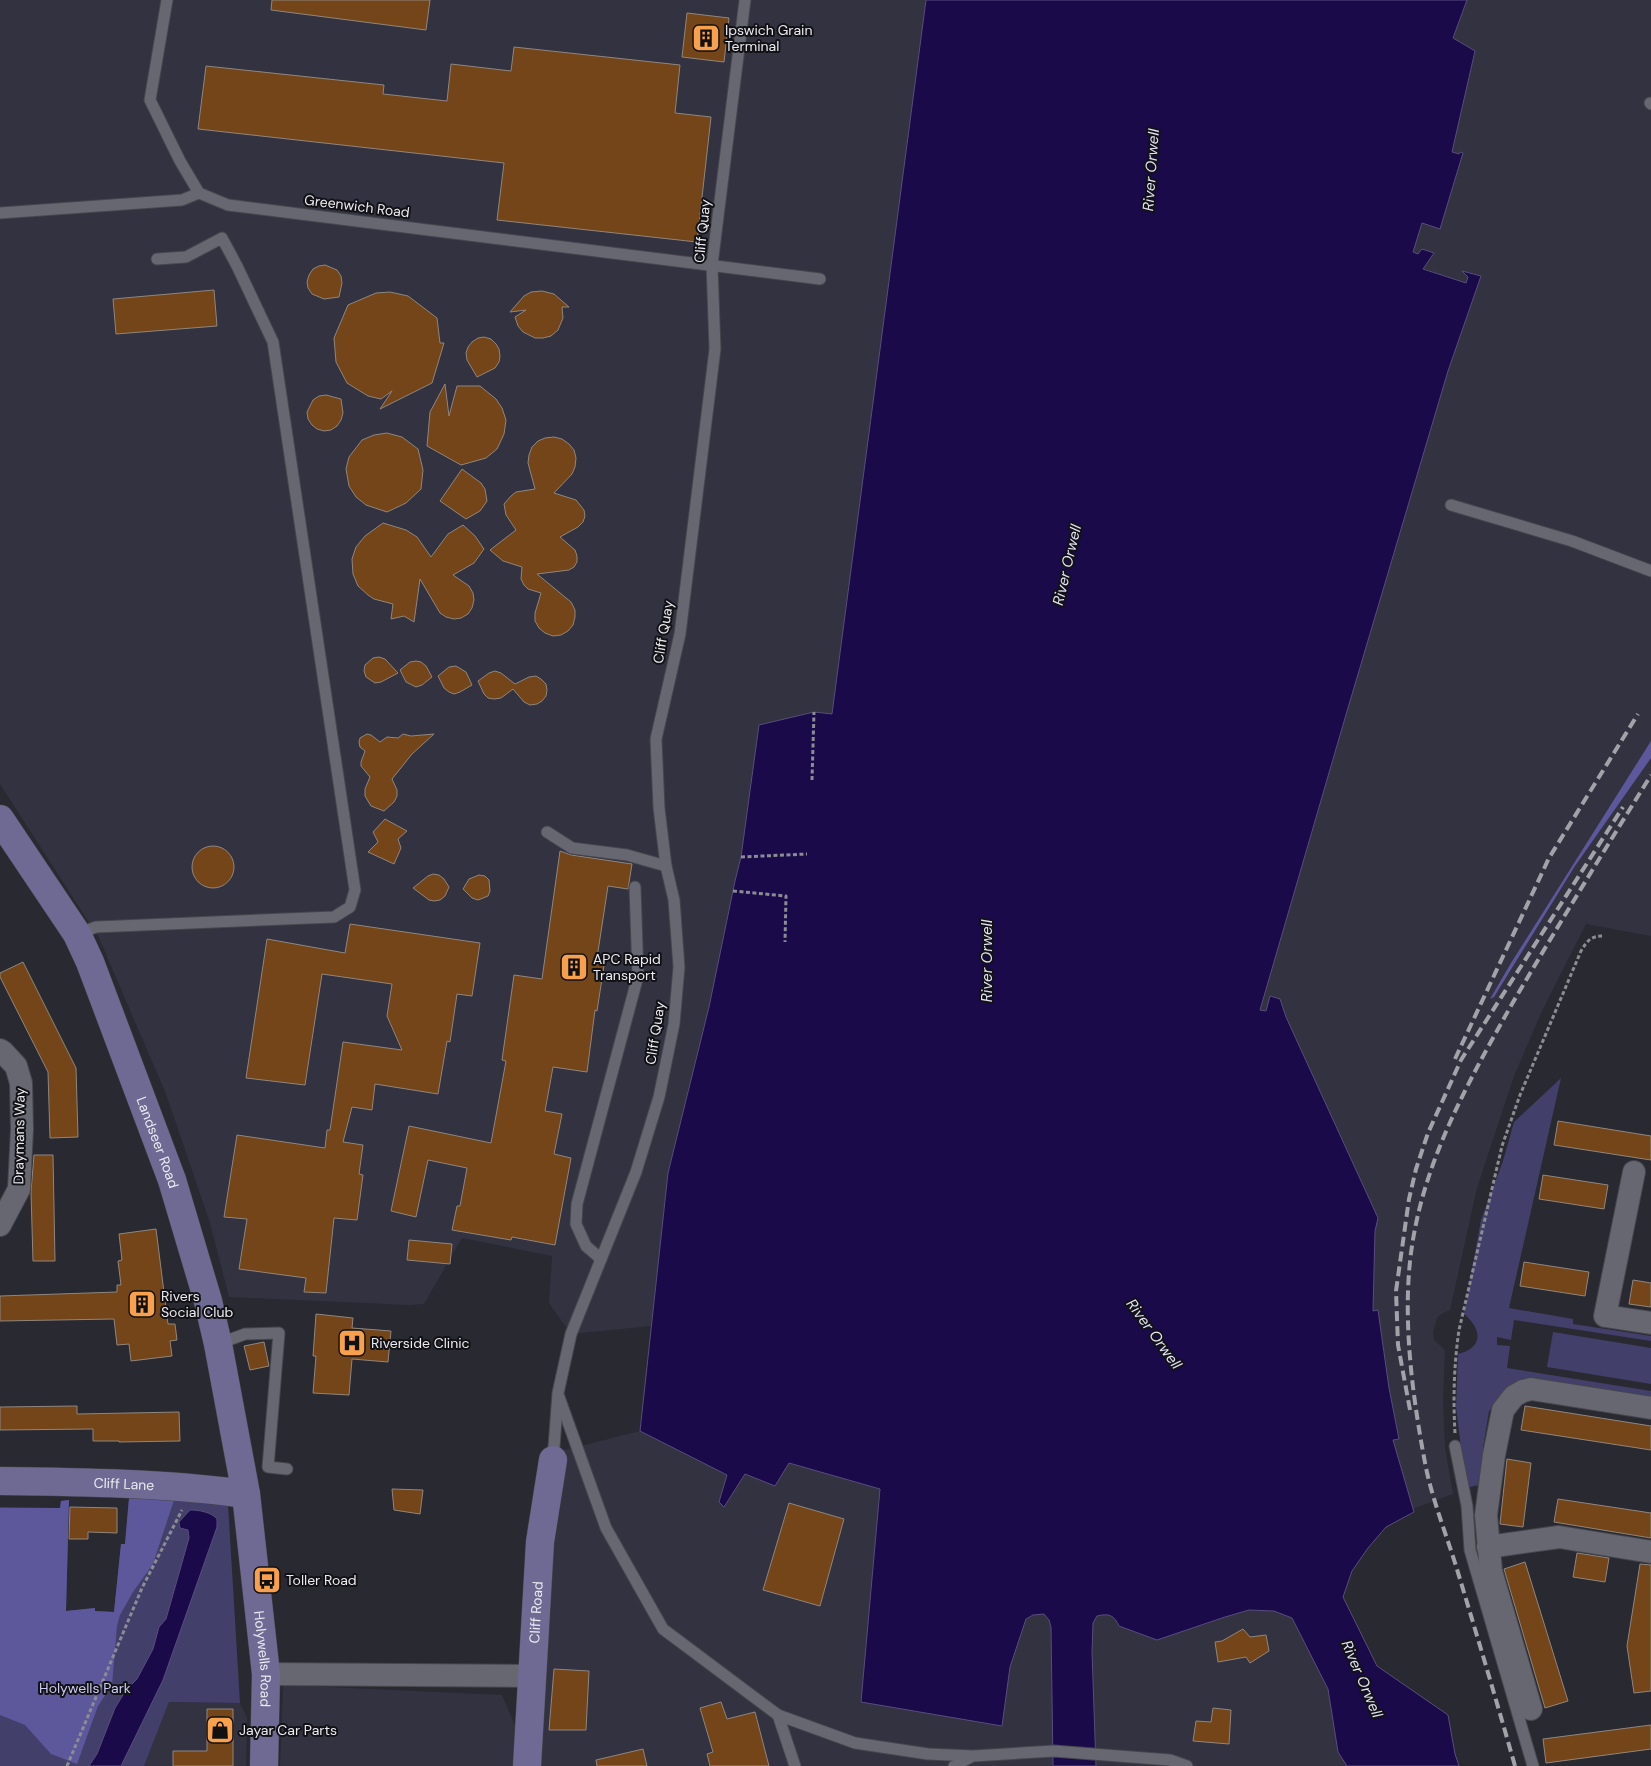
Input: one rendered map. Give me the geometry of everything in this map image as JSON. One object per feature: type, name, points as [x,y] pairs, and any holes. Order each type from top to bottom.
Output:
[{"type":"street","name":"Landseer Road","points":[[0,819],[78,934],[172,1180],[208,1301],[218,1344],[246,1494]]},
{"type":"street","name":"Draymans Way","points":[[0,1050],[16,1066],[21,1083],[22,1129],[19,1189],[0,1225]]},
{"type":"street","points":[[1634,1172],[1605,1316],[1651,1323]]},
{"type":"street","points":[[1531,1709],[1491,1571],[1488,1547],[1486,1515],[1494,1455],[1503,1410],[1514,1396],[1531,1389],[1651,1408]]},
{"type":"street","name":"Cliff Road","points":[[527,1766],[540,1542],[553,1460]]},
{"type":"street","name":"Cliff Lane","points":[[0,1481],[126,1483],[194,1487],[246,1494]]},
{"type":"street","name":"Holywells Road","points":[[246,1494],[266,1674],[264,1766]]},
{"type":"street","points":[[1488,1547],[1559,1537],[1651,1552]]},
{"type":"street","points":[[266,1674],[532,1676]]},
{"type":"lane","points":[[0,213],[182,200],[199,194],[180,161],[150,100],[167,0]]},
{"type":"lane","name":"Cliff Quay","points":[[553,1460],[558,1393],[571,1334],[636,1172],[659,1097],[674,1024],[680,967],[674,900],[666,866],[659,808],[656,739],[680,634],[715,349],[712,265],[745,0]]},
{"type":"lane","name":"Greenwich Road","points":[[199,194],[228,205],[820,279]]},
{"type":"lane","points":[[78,934],[96,927],[334,917],[350,908],[356,890],[273,342],[222,238],[186,257],[157,259]]},
{"type":"lane","points":[[1451,505],[1572,541],[1651,571]]},
{"type":"lane","points":[[547,832],[572,848],[627,855],[666,866]]},
{"type":"lane","name":"Cliff Quay","points":[[601,1259],[586,1246],[576,1224],[577,1204],[638,976],[635,887]]},
{"type":"lane","points":[[218,1344],[245,1334],[279,1334],[268,1467],[287,1469]]},
{"type":"lane","points":[[558,1393],[606,1528],[663,1629],[778,1715],[855,1743],[928,1754],[972,1756],[1054,1751],[1170,1760],[1187,1766]]},
{"type":"lane","points":[[1455,1446],[1468,1506],[1470,1550],[1532,1766]]},
{"type":"lane","points":[[778,1715],[795,1766]]},
{"type":"lane","points":[[954,1766],[972,1756]]},
{"type":"path","points":[[812,780],[814,712]]},
{"type":"path","points":[[741,856],[807,854]]},
{"type":"path","points":[[733,891],[786,896],[785,942]]},
{"type":"path","points":[[1455,1446],[1453,1403],[1455,1357],[1459,1330],[1502,1146],[1520,1095],[1581,950],[1588,940],[1595,936],[1602,936]]},
{"type":"path","points":[[67,1766],[142,1588],[194,1487]]},
{"type":"shaded area","points":[[0,0],[926,0],[832,714],[814,712],[741,857],[709,1007],[668,1173],[651,1326],[571,1334],[549,1303],[552,1256],[462,1238],[424,1304],[409,1305],[229,1297],[210,1223],[166,1094],[99,938],[0,784]]},
{"type":"shaded area","points":[[1467,0],[1651,0],[1651,936],[1586,924],[1541,1013],[1514,1076],[1477,1188],[1450,1310],[1437,1318],[1433,1332],[1434,1340],[1445,1350],[1443,1398],[1445,1448],[1453,1494],[1413,1509],[1393,1440],[1399,1438],[1389,1388],[1378,1311],[1373,1311],[1375,1231],[1378,1218],[1286,1017],[1280,999],[1266,1011],[1260,1010],[1448,371],[1481,276],[1464,272],[1468,277],[1466,283],[1422,268],[1434,253],[1418,254],[1412,252],[1422,223],[1440,228],[1460,154],[1452,153],[1475,51],[1453,38]]},
{"type":"shaded area","points":[[640,1431],[727,1475],[719,1502],[724,1507],[745,1474],[789,1463],[880,1489],[861,1702],[1002,1725],[1010,1667],[1026,1619],[1033,1615],[1044,1614],[1049,1620],[1051,1627],[1053,1766],[280,1766],[283,1685],[502,1695],[526,1751],[561,1451]]},
{"type":"shaded area","points":[[1249,1610],[1274,1611],[1292,1618],[1308,1651],[1322,1658],[1338,1752],[1347,1766],[1096,1766],[1092,1652],[1093,1623],[1097,1616],[1107,1614],[1115,1617],[1201,1626]]},
{"type":"shaded area","points":[[169,1702],[240,1703],[247,1718],[246,1766],[144,1766]]},
{"type":"green space","points":[[1651,741],[1651,758],[1575,866],[1494,997],[1490,999],[1511,963]]},
{"type":"green space","points":[[1561,1078],[1509,1308],[1573,1319],[1573,1324],[1651,1336],[1651,1341],[1514,1320],[1511,1340],[1497,1337],[1497,1345],[1510,1346],[1507,1368],[1651,1391],[1651,1401],[1533,1382],[1489,1411],[1483,1448],[1488,1455],[1483,1484],[1466,1488],[1456,1407],[1458,1354],[1472,1347],[1478,1337],[1474,1326],[1464,1314],[1481,1220],[1503,1161],[1514,1122]]},
{"type":"green space","points":[[1553,1332],[1651,1348],[1651,1384],[1547,1367]]},
{"type":"green space","name":"Holywells Park","points":[[129,1498],[228,1504],[240,1703],[169,1702],[144,1766],[0,1766],[0,1507],[60,1508],[61,1501],[69,1500],[66,1611],[95,1608],[95,1611],[114,1612],[121,1544],[125,1544]]},
{"type":"green space","points":[[129,1498],[174,1500],[153,1564],[133,1592],[120,1615],[117,1626],[112,1685],[98,1706],[77,1764],[51,1754],[25,1725],[0,1715],[0,1508],[60,1508],[61,1501],[69,1500],[66,1611],[95,1608],[95,1611],[114,1612],[121,1544],[125,1544]]},
{"type":"water","name":"River Orwell","points":[[926,0],[1467,0],[1453,38],[1475,51],[1452,152],[1463,153],[1440,229],[1422,223],[1413,252],[1418,254],[1422,249],[1434,253],[1423,269],[1466,283],[1468,277],[1462,271],[1481,276],[1448,371],[1260,1010],[1266,1011],[1270,996],[1280,999],[1286,1017],[1378,1218],[1375,1231],[1373,1311],[1378,1310],[1389,1388],[1399,1439],[1393,1440],[1414,1512],[1386,1527],[1368,1548],[1352,1571],[1343,1597],[1377,1666],[1448,1715],[1459,1766],[1347,1766],[1338,1752],[1328,1689],[1292,1618],[1274,1611],[1249,1610],[1157,1640],[1119,1626],[1111,1616],[1097,1616],[1093,1623],[1092,1652],[1096,1766],[1053,1766],[1051,1627],[1049,1620],[1044,1614],[1033,1615],[1026,1619],[1010,1667],[1002,1726],[861,1702],[880,1489],[789,1463],[775,1486],[745,1474],[724,1507],[719,1502],[727,1475],[640,1431],[668,1173],[709,1007],[741,857],[759,725],[814,712],[832,714]]},
{"type":"water","points":[[190,1510],[212,1515],[217,1519],[217,1527],[163,1680],[121,1766],[89,1766],[97,1754],[115,1708],[126,1690],[137,1679],[153,1649],[159,1627],[166,1619],[189,1538],[188,1530],[180,1528],[179,1522]]},
{"type":"building","points":[[272,0],[430,0],[426,30],[271,10]]},
{"type":"building","name":"Ipswich Grain Terminal","points":[[687,13],[729,18],[724,62],[682,57]]},
{"type":"building","points":[[514,47],[680,65],[675,113],[711,117],[697,242],[497,220],[504,163],[198,129],[206,66],[384,85],[383,94],[447,101],[451,64],[511,71]]},
{"type":"building","points":[[325,265],[337,270],[341,276],[342,283],[339,297],[324,299],[312,294],[308,288],[307,282],[313,269]]},
{"type":"building","points":[[214,290],[217,326],[116,334],[113,299]]},
{"type":"building","points":[[542,291],[554,294],[569,307],[562,307],[563,318],[558,330],[551,336],[535,338],[523,332],[518,326],[515,317],[526,310],[510,312],[524,296],[531,292]]},
{"type":"building","points":[[390,292],[408,296],[437,318],[440,343],[444,343],[432,383],[380,409],[392,391],[381,399],[368,396],[347,383],[336,362],[334,338],[348,305],[376,293]]},
{"type":"building","points":[[484,337],[491,339],[499,349],[499,362],[495,368],[477,377],[467,360],[466,353],[472,342]]},
{"type":"building","points":[[445,384],[449,416],[457,386],[480,386],[496,399],[502,408],[506,420],[504,434],[497,449],[486,458],[461,465],[427,446],[430,412]]},
{"type":"building","points":[[326,395],[341,399],[343,413],[337,426],[331,430],[324,431],[312,425],[308,419],[307,412],[313,400],[319,396]]},
{"type":"building","points":[[387,433],[402,437],[418,449],[423,470],[421,489],[406,503],[387,512],[366,505],[356,497],[349,486],[346,469],[349,457],[362,440],[374,435]]},
{"type":"building","points":[[554,437],[562,439],[569,444],[574,450],[576,458],[572,474],[554,493],[576,500],[584,510],[585,516],[583,522],[578,527],[560,537],[575,550],[577,562],[574,567],[569,570],[537,574],[571,602],[575,610],[573,625],[568,631],[561,635],[553,636],[539,628],[535,621],[535,613],[541,593],[528,589],[524,585],[521,579],[522,567],[503,561],[490,550],[516,530],[506,515],[504,504],[516,492],[535,489],[528,463],[532,447],[538,441]]},
{"type":"building","points":[[462,469],[481,483],[485,489],[487,501],[480,511],[466,519],[440,501]]},
{"type":"building","points":[[383,523],[406,530],[417,537],[431,557],[448,534],[463,525],[475,536],[484,549],[474,563],[453,575],[469,586],[473,593],[474,600],[468,614],[454,619],[440,613],[420,579],[414,622],[404,616],[391,619],[393,604],[374,599],[358,586],[353,574],[352,559],[356,547],[365,536]]},
{"type":"building","points":[[373,658],[385,659],[398,673],[375,683],[366,677],[364,671],[365,665]]},
{"type":"building","points":[[416,661],[426,666],[432,677],[416,687],[406,682],[400,670],[410,662]]},
{"type":"building","points":[[456,666],[466,672],[472,685],[454,694],[444,688],[438,676],[449,667]]},
{"type":"building","points":[[495,671],[501,673],[515,684],[529,677],[536,676],[546,684],[546,696],[537,704],[530,705],[524,702],[513,689],[501,698],[488,698],[478,681]]},
{"type":"building","points":[[367,734],[380,742],[387,737],[398,738],[403,734],[411,736],[434,734],[412,754],[392,779],[397,790],[397,796],[394,802],[384,811],[371,806],[365,796],[365,789],[370,777],[361,766],[365,751],[360,747],[359,742],[360,738]]},
{"type":"building","points":[[385,819],[407,831],[398,839],[401,848],[394,864],[368,852],[378,842],[373,832]]},
{"type":"building","points":[[213,846],[228,852],[234,867],[228,882],[213,888],[198,882],[192,867],[198,852]]},
{"type":"building","points":[[560,851],[571,855],[632,864],[628,889],[608,886],[597,958],[605,959],[597,1011],[595,1010],[587,1072],[553,1067],[545,1111],[562,1114],[554,1154],[571,1158],[555,1245],[512,1237],[511,1240],[452,1230],[457,1206],[460,1206],[467,1168],[428,1160],[416,1217],[391,1211],[409,1126],[491,1143],[506,1061],[502,1060],[514,975],[542,979]]},
{"type":"building","points":[[433,874],[439,875],[444,879],[449,887],[445,896],[440,900],[434,901],[429,900],[413,888]]},
{"type":"building","points":[[479,875],[485,876],[489,880],[490,891],[488,896],[478,900],[472,898],[463,889],[469,879]]},
{"type":"building","points":[[350,924],[480,943],[472,996],[457,994],[450,1042],[447,1041],[438,1094],[375,1084],[372,1110],[352,1107],[343,1142],[363,1145],[359,1174],[363,1175],[357,1220],[334,1218],[326,1293],[304,1292],[306,1278],[239,1269],[247,1219],[224,1217],[237,1135],[325,1148],[327,1130],[330,1130],[343,1042],[402,1050],[387,1016],[392,984],[322,974],[305,1085],[246,1078],[267,939],[345,953]]},
{"type":"building","points":[[23,962],[76,1068],[78,1137],[50,1138],[48,1072],[0,977],[0,973]]},
{"type":"building","points":[[1558,1121],[1651,1136],[1651,1160],[1554,1145]]},
{"type":"building","points":[[34,1155],[53,1155],[55,1261],[33,1261],[31,1192]]},
{"type":"building","points":[[1543,1175],[1608,1185],[1604,1209],[1539,1199]]},
{"type":"building","name":"Rivers Social Club","points":[[156,1229],[168,1324],[175,1324],[177,1340],[170,1341],[172,1356],[131,1361],[129,1344],[117,1345],[114,1319],[0,1321],[0,1296],[117,1292],[117,1285],[121,1285],[118,1261],[122,1260],[119,1234]]},
{"type":"building","points":[[409,1240],[452,1244],[450,1264],[407,1260]]},
{"type":"building","points":[[1524,1262],[1589,1272],[1585,1296],[1520,1286]]},
{"type":"building","points":[[1633,1280],[1651,1283],[1651,1307],[1629,1304]]},
{"type":"building","name":"Riverside Clinic","points":[[316,1314],[353,1318],[352,1328],[391,1331],[388,1362],[352,1359],[349,1395],[313,1393],[316,1356],[313,1356]]},
{"type":"building","points":[[264,1342],[269,1366],[250,1370],[244,1346]]},
{"type":"building","points":[[77,1406],[77,1414],[179,1412],[180,1441],[93,1441],[93,1429],[0,1430],[0,1407]]},
{"type":"building","points":[[1525,1406],[1651,1426],[1651,1450],[1521,1430]]},
{"type":"building","points":[[1507,1459],[1531,1463],[1523,1527],[1500,1524]]},
{"type":"building","points":[[392,1489],[423,1490],[420,1514],[394,1510]]},
{"type":"building","points":[[1558,1499],[1651,1513],[1651,1538],[1554,1522]]},
{"type":"building","points":[[789,1503],[844,1519],[820,1606],[763,1590]]},
{"type":"building","points":[[70,1507],[117,1508],[117,1533],[88,1532],[88,1539],[69,1539]]},
{"type":"building","points":[[1577,1553],[1609,1558],[1605,1582],[1573,1577]]},
{"type":"building","points":[[1525,1562],[1568,1701],[1545,1708],[1504,1569]]},
{"type":"building","points":[[1640,1564],[1651,1565],[1651,1691],[1634,1693],[1627,1646]]},
{"type":"building","points":[[1243,1629],[1250,1637],[1266,1635],[1269,1651],[1250,1663],[1246,1657],[1218,1662],[1215,1642],[1222,1641]]},
{"type":"building","points":[[554,1669],[589,1671],[586,1730],[549,1730]]},
{"type":"building","points":[[721,1702],[727,1719],[755,1712],[769,1766],[710,1766],[707,1754],[713,1752],[700,1708]]},
{"type":"building","points":[[1213,1708],[1231,1710],[1229,1744],[1193,1741],[1196,1721],[1211,1722]]},
{"type":"building","name":"Jayar Car Parts","points":[[207,1709],[233,1709],[233,1766],[173,1766],[173,1751],[207,1751]]},
{"type":"building","points":[[1651,1725],[1651,1749],[1546,1763],[1543,1739]]},
{"type":"building","points":[[643,1749],[647,1766],[597,1766],[596,1760]]},
{"type":"railway","points":[[1455,1059],[1549,858],[1638,714]]},
{"type":"railway","points":[[1515,1766],[1426,1468],[1412,1381],[1408,1321],[1410,1262],[1421,1203],[1430,1173],[1453,1115],[1529,975],[1651,775]]},
{"type":"railway","points":[[1410,1410],[1398,1345],[1396,1291],[1409,1199],[1416,1169],[1428,1133],[1461,1060],[1623,807]]},
{"type":"place","name":"Ipswich Grain Terminal","points":[[706,38]]},
{"type":"place","name":"APC Rapid Transport","points":[[574,967]]},
{"type":"place","name":"Rivers Social Club","points":[[142,1304]]},
{"type":"place","name":"Riverside Clinic","points":[[352,1343]]},
{"type":"place","name":"Toller Road","points":[[267,1580]]},
{"type":"place","name":"Jayar Car Parts","points":[[220,1730]]}]
